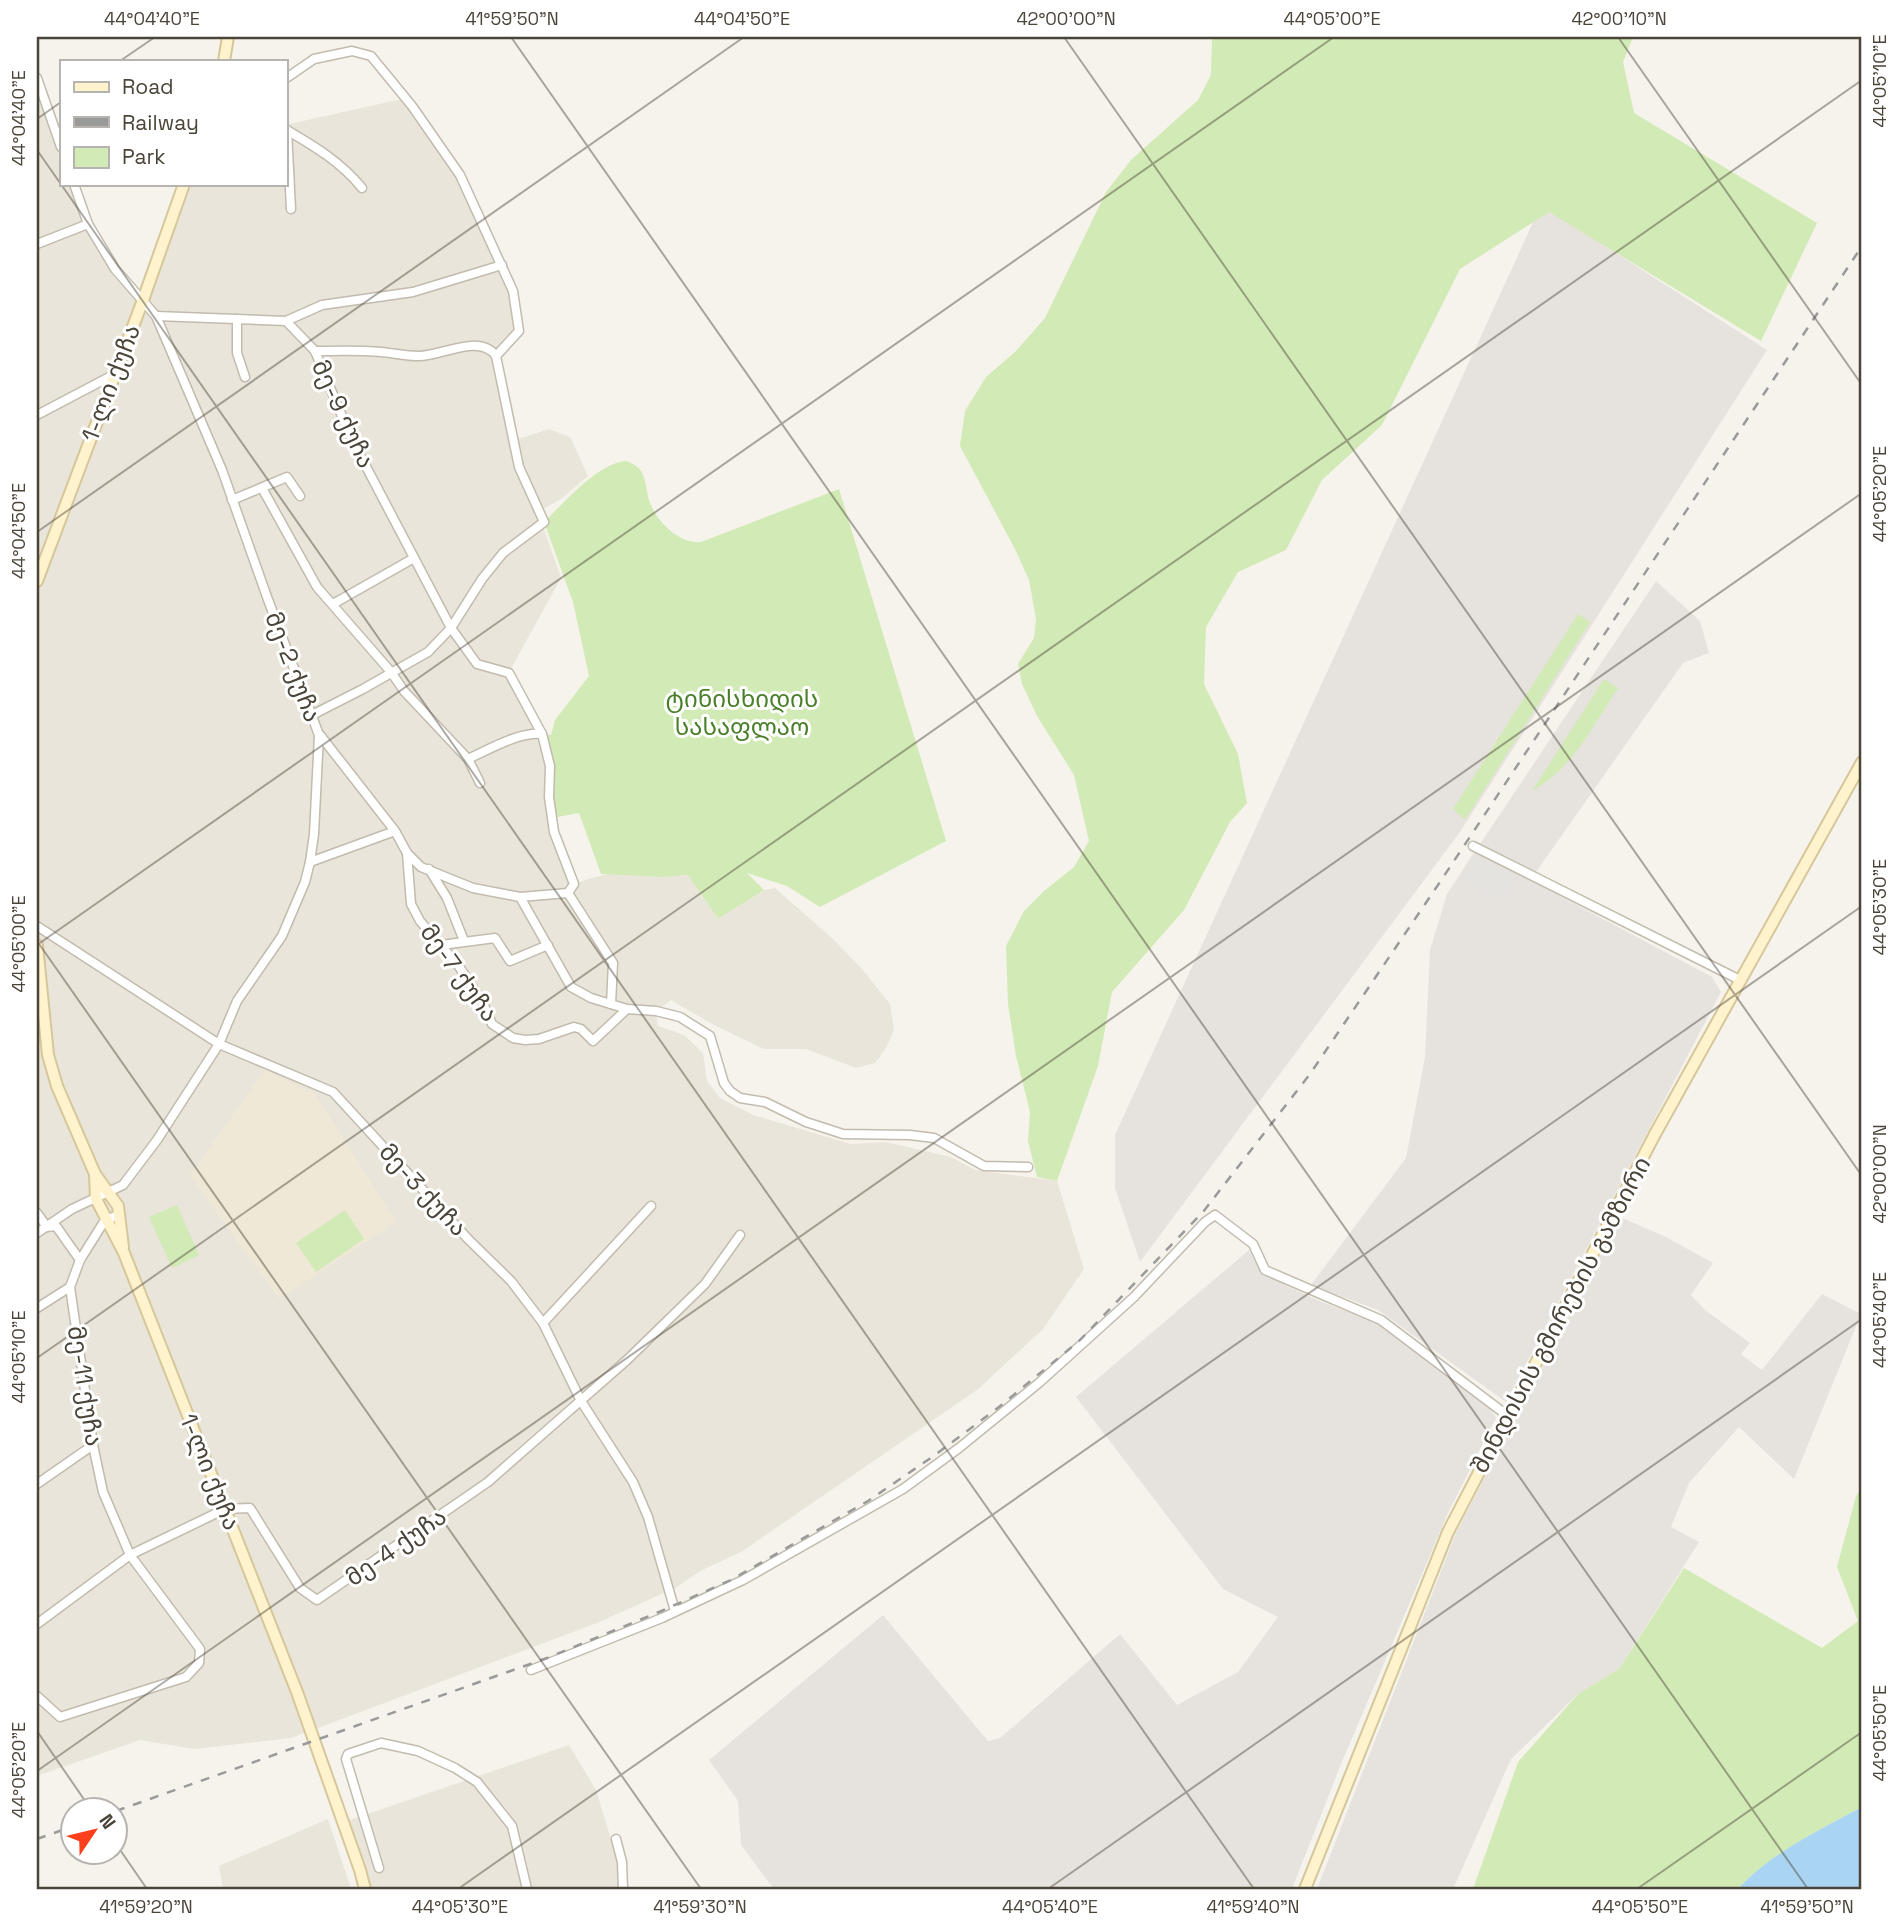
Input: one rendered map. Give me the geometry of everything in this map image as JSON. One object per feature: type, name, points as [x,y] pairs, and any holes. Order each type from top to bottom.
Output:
[{"type":"main road","points":[[224,60],[228,37]]},
{"type":"main road","name":"1-ლი ქუჩა","points":[[37,581],[183,186]]},
{"type":"main road","name":"შინდისის გმირების გამზირი","points":[[1305,1889],[1448,1532],[1605,1228],[1862,762]]},
{"type":"main road","name":"1-ლი ქუჩა","points":[[37,945],[48,1055],[57,1086],[95,1174],[110,1193],[118,1210],[124,1253]]},
{"type":"main road","name":"1-ლი ქუჩა","points":[[95,1174],[96,1199],[124,1253],[298,1692],[365,1889]]},
{"type":"street","points":[[287,78],[314,60],[352,51],[371,56],[412,106],[460,175],[513,291],[519,331],[496,356]]},
{"type":"street","points":[[37,78],[60,144]]},
{"type":"street","points":[[287,131],[318,148],[343,167],[362,188]]},
{"type":"street","points":[[287,160],[291,209]]},
{"type":"street","name":"მე-2 ქუჩა","points":[[75,186],[88,224],[115,269],[156,316],[222,470],[319,735],[314,834],[302,891],[282,936],[237,1001],[219,1044],[157,1140],[123,1185]]},
{"type":"street","points":[[37,244],[88,224]]},
{"type":"street","points":[[156,316],[286,321],[322,305],[413,292],[502,265]]},
{"type":"street","points":[[237,318],[237,353],[246,377]]},
{"type":"street","name":"მე-9 ქუჩა","points":[[286,321],[315,351],[351,438],[452,628],[477,664],[509,673],[542,734],[550,766],[549,797],[554,832],[574,884],[568,893]]},
{"type":"street","points":[[312,715],[428,652],[452,628],[482,579],[503,553],[544,522],[519,467],[496,356],[486,346],[420,356],[315,351]]},
{"type":"street","points":[[37,415],[113,375]]},
{"type":"street","points":[[232,500],[287,477],[300,496]]},
{"type":"street","points":[[262,488],[317,587],[391,672],[404,691],[468,759],[480,783]]},
{"type":"street","points":[[333,604],[414,558]]},
{"type":"street","points":[[468,759],[517,738],[533,733],[542,734]]},
{"type":"street","points":[[319,735],[395,831],[407,853],[421,867],[473,888],[520,897],[568,893],[613,963],[611,1004]]},
{"type":"street","points":[[310,862],[395,831]]},
{"type":"street","points":[[1473,846],[1740,980]]},
{"type":"street","name":"მე-7 ქუჩა","points":[[407,853],[411,904],[420,921],[484,1003],[492,1024],[513,1038],[539,1039],[574,1027],[581,1029],[593,1041],[627,1009]]},
{"type":"street","points":[[429,869],[447,898],[464,941]]},
{"type":"street","points":[[520,897],[571,987],[591,998],[627,1009],[656,1011],[680,1017],[710,1036],[724,1083],[740,1098],[765,1102],[806,1122],[843,1134],[909,1135],[934,1139],[984,1166],[1028,1167]]},
{"type":"street","name":"მე-3 ქუჩა","points":[[37,926],[219,1044],[333,1092],[468,1239],[511,1281],[543,1323],[581,1401],[633,1482],[648,1517],[675,1611]]},
{"type":"street","points":[[441,945],[495,938],[510,961],[548,945]]},
{"type":"street","points":[[37,1233],[72,1209],[123,1185]]},
{"type":"street","points":[[105,1220],[118,1210],[123,1185]]},
{"type":"street","points":[[543,1323],[651,1206]]},
{"type":"street","points":[[37,1213],[47,1227]]},
{"type":"street","points":[[531,1670],[743,1580],[903,1489],[959,1448],[1040,1382],[1134,1297],[1205,1222],[1215,1215],[1253,1244],[1265,1270],[1381,1320],[1508,1416]]},
{"type":"street","name":"მე-11 ქუჩა","points":[[37,1696],[60,1717],[186,1677],[199,1663],[200,1649],[130,1555],[103,1492],[93,1445],[70,1287],[79,1261],[105,1220]]},
{"type":"street","points":[[47,1227],[56,1226],[79,1261]]},
{"type":"street","points":[[581,1401],[705,1284],[740,1235]]},
{"type":"street","points":[[37,1308],[70,1287]]},
{"type":"street","name":"მე-4 ქუჩა","points":[[225,1509],[250,1508],[300,1588],[317,1600],[488,1482],[581,1401]]},
{"type":"street","points":[[37,1484],[93,1445]]},
{"type":"street","points":[[37,1624],[130,1555],[225,1509]]},
{"type":"street","points":[[379,1868],[346,1759],[348,1754],[381,1743],[418,1751],[455,1768],[477,1782],[512,1826],[527,1889]]},
{"type":"street","points":[[616,1839],[622,1861],[623,1889]]},
{"type":"shaded area","points":[[37,93],[60,157],[60,186],[71,186],[87,228],[137,295],[150,294],[189,186],[287,186],[287,125],[402,99],[459,176],[511,292],[517,331],[500,356],[499,372],[512,441],[549,429],[570,437],[588,476],[561,499],[538,512],[561,578],[508,674],[543,737],[549,766],[553,832],[575,884],[610,874],[664,877],[688,875],[718,919],[764,890],[775,888],[834,940],[890,1004],[894,1030],[875,1063],[856,1068],[806,1049],[764,1049],[671,1000],[656,1011],[658,1026],[684,1035],[703,1053],[707,1081],[720,1098],[753,1115],[851,1144],[885,1142],[951,1157],[975,1170],[1057,1181],[1084,1269],[1043,1329],[977,1390],[741,1552],[700,1571],[677,1587],[597,1623],[291,1738],[194,1749],[140,1740],[37,1776]]},
{"type":"shaded area","points":[[1541,205],[1767,350],[1460,832],[1140,1262],[1115,1188],[1115,1135]]},
{"type":"shaded area","points":[[1656,581],[1700,621],[1709,653],[1683,663],[1536,872],[1480,844]]},
{"type":"shaded area","points":[[1475,851],[1712,977],[1721,992],[1506,1402],[1378,1310],[1311,1285],[1406,1158],[1425,1057],[1430,950],[1447,894]]},
{"type":"shaded area","points":[[1477,856],[1516,876],[1502,899],[1463,879]]},
{"type":"shaded area","points":[[265,1070],[315,1094],[396,1222],[279,1299],[190,1175]]},
{"type":"shaded area","points":[[1620,1217],[1664,1236],[1713,1263],[1691,1295],[1705,1310],[1750,1343],[1741,1354],[1762,1370],[1822,1294],[1861,1314],[1794,1479],[1739,1427],[1689,1483],[1671,1527],[1699,1542],[1619,1669],[1578,1694],[1511,1759],[1453,1889],[1317,1889],[1456,1533]]},
{"type":"shaded area","points":[[1249,1250],[1261,1273],[1312,1298],[1377,1323],[1487,1405],[1496,1418],[1448,1513],[1341,1764],[1292,1889],[774,1889],[741,1845],[738,1801],[709,1760],[883,1615],[988,1741],[1000,1738],[1120,1634],[1177,1705],[1238,1672],[1278,1617],[1223,1589],[1076,1397]]},
{"type":"shaded area","points":[[569,1745],[596,1790],[618,1862],[619,1889],[368,1889],[350,1820]]},
{"type":"shaded area","points":[[328,1819],[351,1889],[223,1889],[219,1866]]},
{"type":"green space","points":[[1212,37],[1633,37],[1623,62],[1634,113],[1817,223],[1761,341],[1549,212],[1460,269],[1382,425],[1322,480],[1286,550],[1238,572],[1206,627],[1204,684],[1238,754],[1247,803],[1230,822],[1184,910],[1112,992],[1098,1066],[1057,1181],[1037,1177],[1028,1141],[1030,1112],[1016,1056],[1008,1004],[1006,946],[1024,911],[1074,867],[1089,841],[1074,775],[1037,716],[1022,684],[1018,664],[1034,638],[1036,619],[1029,580],[960,446],[965,411],[986,377],[1016,351],[1045,318],[1106,192],[1131,160],[1198,100],[1211,75]]},
{"type":"green space","name":"ტინისხიდის სასაფლაო","points":[[625,461],[633,464],[642,473],[651,505],[659,519],[678,536],[693,542],[701,542],[839,489],[946,841],[820,907],[787,886],[747,873],[764,890],[718,919],[688,875],[664,877],[601,874],[579,813],[552,818],[550,766],[542,734],[551,735],[555,720],[589,676],[573,602],[544,522],[592,477],[603,469]]},
{"type":"green space","points":[[1578,614],[1590,622],[1465,820],[1453,809]]},
{"type":"green space","points":[[1604,679],[1618,688],[1571,758],[1532,791]]},
{"type":"green space","points":[[177,1205],[199,1255],[172,1268],[149,1217]]},
{"type":"green space","points":[[345,1210],[364,1239],[316,1272],[296,1243]]},
{"type":"green space","points":[[1862,1488],[1862,1807],[1780,1853],[1738,1889],[1473,1889],[1518,1762],[1578,1694],[1619,1669],[1684,1568],[1822,1648],[1858,1621],[1837,1567],[1856,1496]]},
{"type":"water","points":[[1862,1807],[1862,1889],[1738,1889],[1780,1853]]},
{"type":"railway","points":[[130,1806],[547,1658],[731,1580],[868,1501],[935,1455],[1079,1341],[1203,1212],[1310,1074],[1862,246]]},
{"type":"railway","points":[[37,1839],[60,1831]]}]
